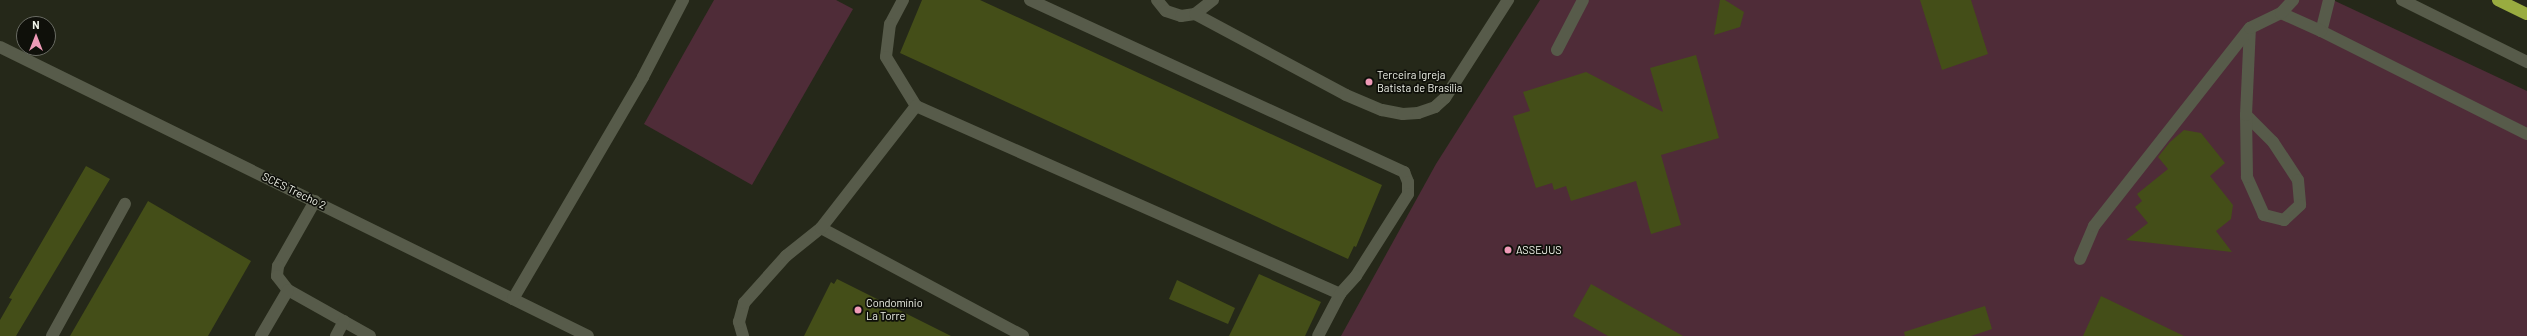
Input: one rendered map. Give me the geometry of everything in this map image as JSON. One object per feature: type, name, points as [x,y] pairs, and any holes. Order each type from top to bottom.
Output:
[{"type":"highway","points":[[2498,0],[2527,14]]},
{"type":"street","points":[[513,299],[643,77],[683,0]]},
{"type":"street","points":[[903,0],[890,24],[886,57],[916,106],[1340,294]]},
{"type":"street","points":[[1030,0],[1404,172],[1408,182],[1408,194],[1356,276],[1340,294],[1318,336]]},
{"type":"street","points":[[1157,0],[1166,11],[1181,16],[1195,14],[1213,0]]},
{"type":"street","points":[[1195,14],[1346,95],[1382,110],[1403,114],[1424,111],[1435,107],[1445,98],[1508,0]]},
{"type":"street","points":[[1557,50],[1583,0]]},
{"type":"street","points":[[2080,260],[2094,226],[2250,28],[2281,13],[2293,0]]},
{"type":"street","points":[[2321,31],[2329,0]]},
{"type":"street","points":[[2402,0],[2527,62]]},
{"type":"street","points":[[2281,13],[2321,31],[2527,134]]},
{"type":"street","points":[[2246,115],[2273,142],[2298,180],[2300,205],[2284,220],[2264,215],[2247,177],[2246,115],[2250,28]]},
{"type":"street","name":"SCES Trecho 2","points":[[0,47],[588,336]]},
{"type":"street","points":[[743,336],[739,322],[744,303],[786,256],[821,228],[916,106]]},
{"type":"street","points":[[315,201],[278,266],[277,276],[288,290],[370,336]]},
{"type":"street","points":[[52,336],[125,204]]},
{"type":"street","points":[[821,228],[1023,336]]},
{"type":"street","points":[[261,336],[288,290]]},
{"type":"street","points":[[336,336],[344,321]]},
{"type":"shaded area","points":[[714,0],[836,0],[853,9],[752,185],[644,124]]},
{"type":"shaded area","points":[[1540,0],[2333,0],[2527,91],[2527,336],[1341,336],[1436,164]]},
{"type":"building","points":[[922,0],[980,0],[1382,185],[1356,247],[1354,246],[1348,259],[900,53]]},
{"type":"building","points":[[1720,0],[1725,0],[1744,12],[1740,27],[1714,35]]},
{"type":"building","points":[[1920,0],[1971,0],[1988,54],[1942,70]]},
{"type":"building","points":[[1696,55],[1719,138],[1661,155],[1681,225],[1651,234],[1636,181],[1571,201],[1566,186],[1554,190],[1552,183],[1536,188],[1513,116],[1530,111],[1523,92],[1586,72],[1663,112],[1650,68]]},
{"type":"building","points":[[2184,130],[2201,133],[2225,163],[2210,176],[2233,205],[2231,219],[2216,231],[2232,252],[2126,240],[2148,223],[2135,207],[2142,201],[2137,194],[2168,169],[2158,157],[2170,142]]},
{"type":"building","points":[[86,166],[110,179],[16,336],[0,336],[0,320],[12,299],[9,298]]},
{"type":"building","points":[[148,201],[251,261],[208,336],[70,336]]},
{"type":"building","points":[[1259,274],[1321,302],[1305,336],[1229,336]]},
{"type":"building","name":"Condomínio La Torre","points":[[837,279],[951,336],[804,336],[831,282],[834,284]]},
{"type":"building","points":[[1177,280],[1235,308],[1228,324],[1169,299]]},
{"type":"building","points":[[1591,284],[1683,336],[1608,336],[1573,316]]},
{"type":"building","points":[[2101,296],[2184,336],[2083,336]]},
{"type":"building","points":[[1985,306],[1992,329],[1971,336],[1905,336],[1904,332]]},
{"type":"place","name":"Terceira Igreja Batista de Brasília","points":[[1369,82]]},
{"type":"place","name":"ASSEJUS","points":[[1508,250]]},
{"type":"place","name":"Condomínio La Torre","points":[[858,310]]}]
